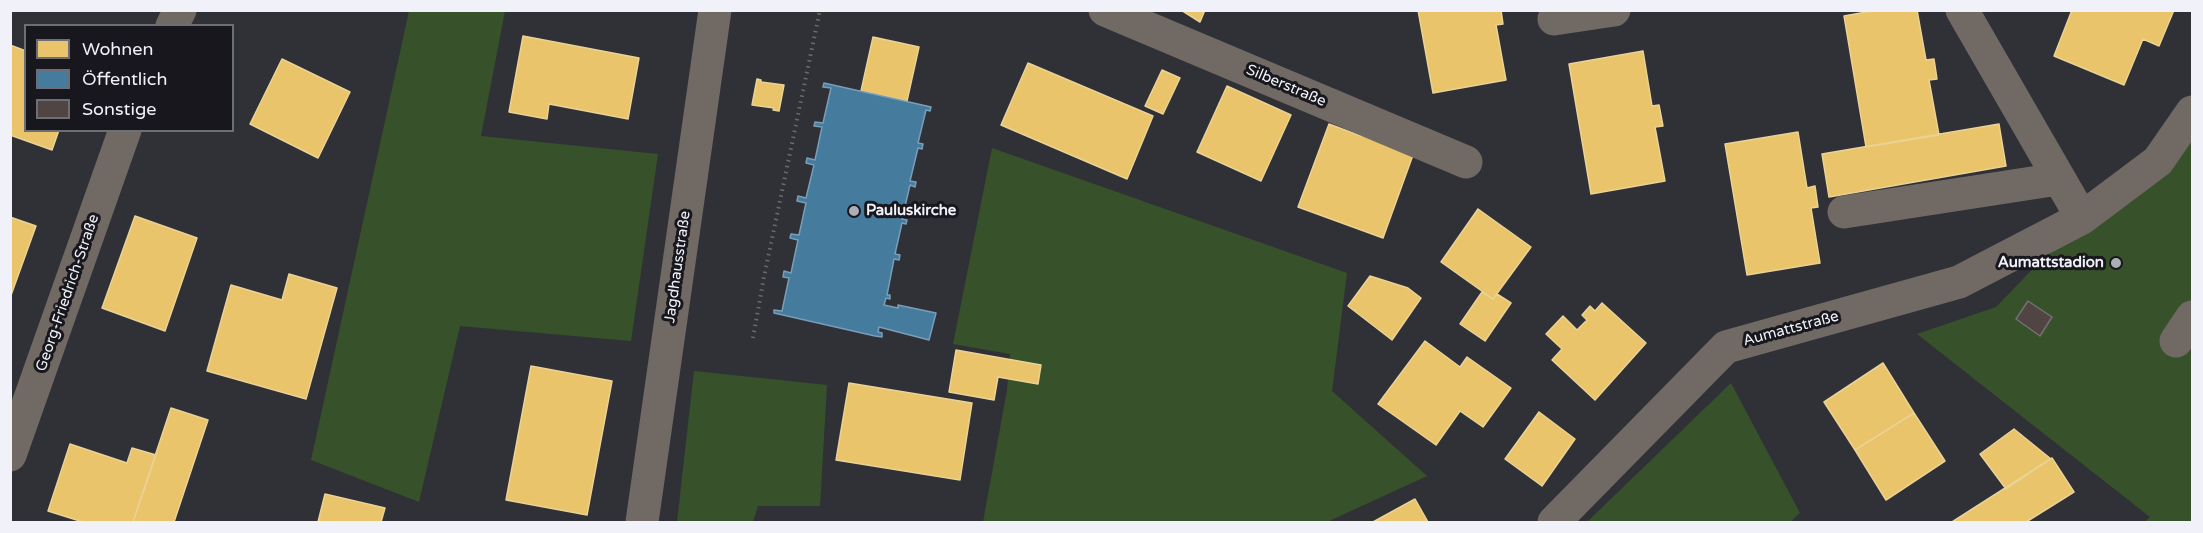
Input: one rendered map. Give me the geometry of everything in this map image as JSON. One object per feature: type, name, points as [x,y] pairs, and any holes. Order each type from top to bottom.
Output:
[{"type":"street","points":[[173,24],[180,10]]},
{"type":"street","name":"Jagdhausstraße","points":[[642,522],[715,10]]},
{"type":"street","name":"Silberstraße","points":[[1105,10],[1466,162]]},
{"type":"street","points":[[1554,19],[1614,10]]},
{"type":"street","points":[[1962,10],[2082,218]]},
{"type":"street","name":"Aumattstraße","points":[[1554,522],[1726,346],[1959,282],[2082,218],[2158,161],[2193,112]]},
{"type":"street","name":"Georg-Friedrich-Straße","points":[[10,455],[124,132]]},
{"type":"street","points":[[1844,212],[2058,180]]},
{"type":"path","points":[[753,338],[820,10]]},
{"type":"green space","points":[[409,11],[505,11],[481,136],[658,154],[631,341],[460,326],[419,502],[311,460]]},
{"type":"green space","points":[[2192,112],[2192,522],[2144,522],[2150,517],[1917,334],[1996,307],[2082,218]]},
{"type":"green space","points":[[992,148],[1347,273],[1332,391],[1427,476],[1327,522],[983,522],[1007,390],[1010,354],[953,344]]},
{"type":"green space","points":[[694,371],[827,385],[820,506],[758,506],[753,522],[677,522]]},
{"type":"green space","points":[[1731,383],[1800,513],[1790,522],[1587,522]]},
{"type":"building: Wohnen","points":[[1181,10],[1205,10],[1200,22]]},
{"type":"building: Wohnen","points":[[1418,10],[1501,10],[1503,24],[1496,25],[1506,80],[1433,93]]},
{"type":"building: Wohnen","points":[[1877,10],[1917,10],[1926,60],[1934,59],[1937,79],[1929,80],[1939,135],[1866,147],[1844,16]]},
{"type":"building: Wohnen","points":[[2072,10],[2174,10],[2159,46],[2143,39],[2124,85],[2054,56]]},
{"type":"building: Wohnen","points":[[523,36],[639,58],[628,119],[549,104],[547,119],[509,112]]},
{"type":"building: Wohnen","points":[[873,37],[919,47],[907,101],[861,91]]},
{"type":"building: Wohnen","points":[[10,45],[24,50],[24,132],[58,132],[52,150],[10,135]]},
{"type":"building: Wohnen","points":[[1643,51],[1652,106],[1659,105],[1663,126],[1655,127],[1665,181],[1591,194],[1569,64]]},
{"type":"building: Wohnen","points":[[282,59],[350,92],[318,158],[250,124]]},
{"type":"building: Wohnen","points":[[1028,63],[1153,116],[1127,179],[1001,125]]},
{"type":"building: Wohnen","points":[[1162,70],[1180,78],[1163,114],[1145,106]]},
{"type":"building: Wohnen","points":[[757,79],[761,82],[784,85],[779,111],[773,110],[774,108],[752,105]]},
{"type":"building: Wohnen","points":[[1227,86],[1291,115],[1261,181],[1197,152]]},
{"type":"building: Wohnen","points":[[1329,124],[1361,136],[1362,133],[1413,155],[1383,238],[1298,207]]},
{"type":"building: Wohnen","points":[[1999,124],[2006,166],[1829,197],[1822,154]]},
{"type":"building: Wohnen","points":[[1798,132],[1807,188],[1815,186],[1818,207],[1811,208],[1820,263],[1747,275],[1725,144]]},
{"type":"building: Wohnen","points":[[1478,209],[1531,247],[1493,299],[1441,262]]},
{"type":"building: Wohnen","points":[[135,216],[197,238],[165,331],[102,308]]},
{"type":"building: Wohnen","points":[[10,217],[36,226],[10,298]]},
{"type":"building: Wohnen","points":[[289,274],[337,288],[306,399],[207,371],[231,285],[282,300]]},
{"type":"building: Wohnen","points":[[1370,276],[1408,288],[1421,298],[1392,340],[1348,306]]},
{"type":"building: Wohnen","points":[[1482,292],[1493,299],[1497,294],[1511,303],[1485,341],[1460,324]]},
{"type":"building: Wohnen","points":[[1602,303],[1646,343],[1595,400],[1552,360],[1562,349],[1546,334],[1563,316],[1577,330],[1587,320],[1582,315],[1590,306],[1595,311]]},
{"type":"building: Wohnen","points":[[1425,341],[1460,367],[1467,357],[1511,388],[1483,427],[1460,411],[1436,445],[1378,404]]},
{"type":"building: Wohnen","points":[[956,350],[1041,365],[1038,384],[998,377],[994,400],[949,392]]},
{"type":"building: Wohnen","points":[[1883,363],[1914,413],[1855,450],[1824,402]]},
{"type":"building: Wohnen","points":[[531,366],[612,381],[587,515],[506,500]]},
{"type":"building: Wohnen","points":[[849,383],[972,403],[960,480],[836,460]]},
{"type":"building: Wohnen","points":[[171,408],[208,420],[174,522],[133,522]]},
{"type":"building: Wohnen","points":[[1539,412],[1575,439],[1542,486],[1505,459]]},
{"type":"building: Wohnen","points":[[1914,413],[1945,461],[1886,500],[1855,450]]},
{"type":"building: Wohnen","points":[[2014,429],[2051,459],[2006,489],[1980,454]]},
{"type":"building: Wohnen","points":[[70,444],[127,463],[132,448],[156,455],[133,522],[83,522],[48,511]]},
{"type":"building: Wohnen","points":[[2052,458],[2074,492],[2026,522],[1952,522]]},
{"type":"building: Wohnen","points":[[325,494],[385,508],[381,522],[318,522]]},
{"type":"building: Wohnen","points":[[1415,499],[1428,522],[1373,522]]},
{"type":"building: Öffentlich","name":"Pauluskirche","points":[[824,83],[931,107],[930,111],[926,110],[918,143],[923,144],[922,149],[918,148],[910,181],[916,182],[915,187],[910,185],[902,219],[907,220],[906,224],[902,223],[895,254],[900,255],[899,260],[894,259],[887,295],[890,295],[890,299],[886,298],[884,305],[898,308],[898,305],[936,313],[929,340],[879,327],[878,332],[882,333],[882,337],[875,336],[774,313],[774,310],[782,311],[789,278],[783,277],[784,271],[791,273],[798,240],[790,238],[791,234],[799,235],[806,203],[797,201],[798,196],[806,198],[814,165],[806,163],[807,158],[815,160],[822,127],[814,126],[815,122],[823,123],[831,88],[823,87]]},
{"type":"building: Sonstige","points":[[2028,301],[2052,317],[2040,336],[2016,319]]},
{"type":"place","name":"Pauluskirche","points":[[854,211]]},
{"type":"place","name":"Aumattstadion","points":[[2116,263]]}]
